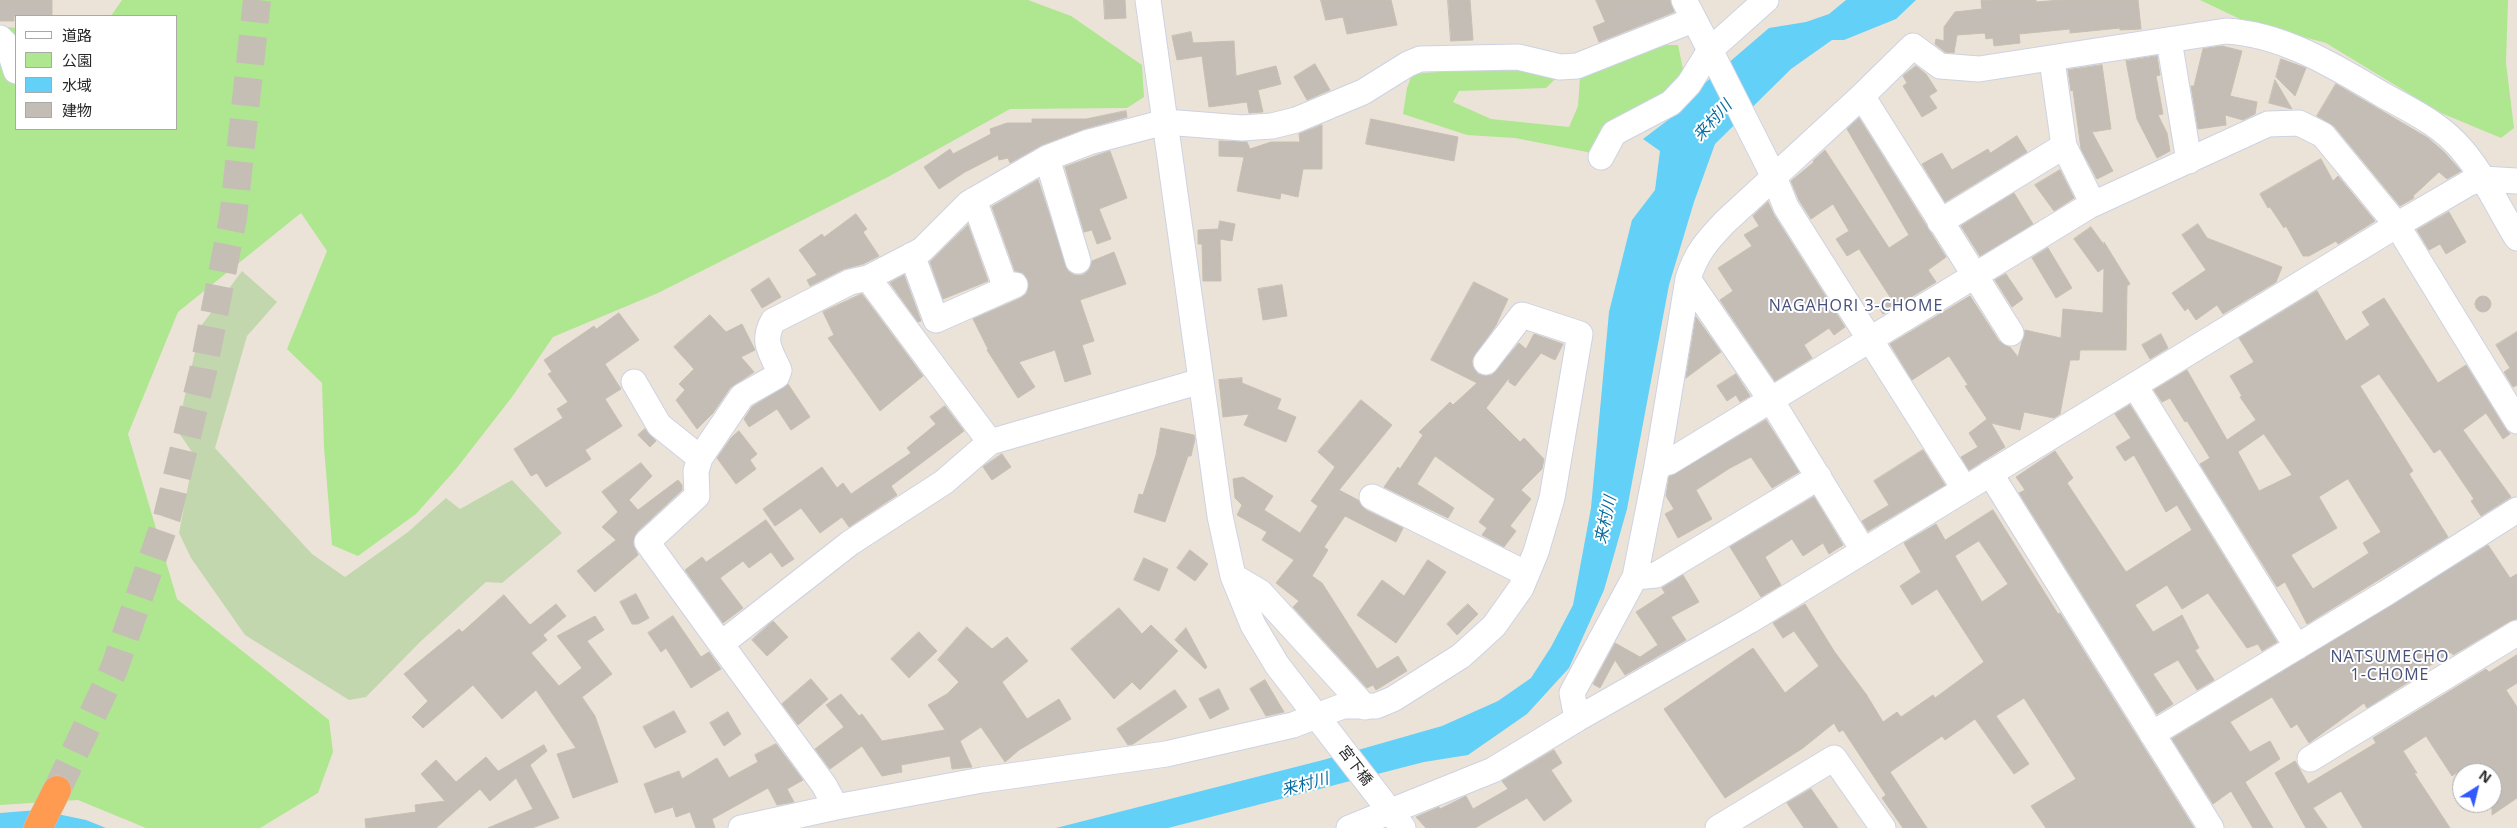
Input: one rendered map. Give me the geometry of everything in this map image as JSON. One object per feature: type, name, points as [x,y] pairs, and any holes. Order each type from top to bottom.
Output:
[{"type":"highway","points":[[38,828],[57,790]]},
{"type":"street","name":"宮下橋","points":[[1148,0],[1220,516],[1233,576],[1253,625],[1277,665],[1392,814]]},
{"type":"street","points":[[1600,157],[1614,134],[1670,103],[1714,60],[1766,0]]},
{"type":"street","points":[[836,807],[824,785],[647,542],[697,496],[696,471],[700,458],[742,396],[777,376],[779,370],[768,346],[767,332],[773,321],[850,282],[868,278],[912,256],[936,238],[974,200],[1047,158],[1090,142],[1165,122],[1242,128],[1272,126],[1296,120],[1363,92],[1408,64],[1420,59],[1518,57],[1560,67],[1577,66],[1689,10],[1771,172],[1786,207],[1964,488]]},
{"type":"street","points":[[1577,719],[1572,693],[1635,577],[1657,466],[1688,279],[1694,259],[1707,240],[1771,172],[1862,96],[1913,46],[1940,66],[1979,69],[2052,60],[2226,31],[2279,42],[2328,63],[2438,126],[2463,150],[2483,178],[2517,238]]},
{"type":"street","points":[[0,38],[8,46],[15,68]]},
{"type":"street","points":[[2169,40],[2189,160]]},
{"type":"street","points":[[2052,60],[2064,146],[2094,204]]},
{"type":"street","points":[[1862,96],[1974,277],[2012,333]]},
{"type":"street","points":[[1657,466],[1669,462],[2094,204],[2268,124],[2299,123],[2323,135],[2397,225],[2517,421]]},
{"type":"street","points":[[1940,222],[2064,146]]},
{"type":"street","points":[[1047,158],[1078,262]]},
{"type":"street","points":[[1349,828],[1392,814],[1493,770],[1577,719],[1749,621],[1964,488],[2469,183],[2483,178],[2517,181]]},
{"type":"street","points":[[912,256],[936,320],[1011,287],[974,200]]},
{"type":"street","points":[[868,278],[990,442]]},
{"type":"street","points":[[1688,279],[1771,400],[1863,550]]},
{"type":"street","points":[[741,828],[836,807],[982,780],[1166,754],[1293,725],[1321,722],[1343,706],[1376,706],[1393,699],[1461,656],[1494,626],[1521,588],[1536,552],[1552,498],[1580,334],[1522,315],[1486,362]]},
{"type":"street","points":[[721,644],[850,543],[944,482],[990,442],[1201,381]]},
{"type":"street","points":[[634,382],[659,425],[700,458]]},
{"type":"street","points":[[2135,386],[2297,647]]},
{"type":"street","points":[[1990,473],[2211,828]]},
{"type":"street","points":[[1635,577],[1656,575],[1819,477]]},
{"type":"street","points":[[1372,497],[1527,574]]},
{"type":"street","points":[[2152,734],[2297,647],[2517,510]]},
{"type":"street","points":[[1233,576],[1260,592],[1365,707]]},
{"type":"street","points":[[2310,759],[2517,633]]},
{"type":"street","points":[[1718,828],[1834,758],[1883,828]]},
{"type":"green space","points":[[122,0],[1028,0],[1071,16],[1142,65],[1144,97],[1127,108],[1010,109],[888,177],[658,293],[553,337],[512,397],[456,469],[416,514],[358,556],[332,545],[324,447],[322,383],[287,349],[327,251],[301,213],[178,312],[128,434],[177,599],[329,720],[333,752],[318,793],[260,828],[146,828],[78,800],[0,805],[0,26],[15,28],[15,130],[178,130],[178,15],[112,15]]},
{"type":"green space","points":[[2200,0],[2508,0],[2506,63],[2514,128],[2501,138],[2441,113],[2326,43],[2244,21]]},
{"type":"green space","points":[[1658,45],[1678,45],[1684,74],[1671,94],[1592,153],[1515,138],[1467,135],[1403,114],[1407,88],[1412,74],[1521,65],[1560,74],[1546,88],[1459,91],[1453,102],[1491,119],[1569,127],[1578,106],[1580,77]]},
{"type":"green space","points":[[242,271],[277,302],[247,336],[215,448],[312,554],[345,577],[408,532],[446,498],[460,509],[512,480],[562,533],[502,583],[486,582],[420,642],[366,697],[349,700],[245,635],[191,558],[179,533],[194,455],[177,430],[201,326]]},
{"type":"water","name":"来村川","points":[[1846,0],[1916,0],[1896,19],[1844,40],[1832,40],[1791,69],[1715,144],[1694,202],[1669,285],[1627,509],[1604,590],[1569,668],[1527,714],[1468,755],[1424,762],[1168,828],[1056,828],[1323,760],[1442,726],[1498,701],[1531,678],[1551,647],[1573,605],[1591,508],[1609,312],[1632,220],[1655,190],[1660,151],[1643,139],[1672,117],[1698,89],[1769,28],[1806,22],[1829,14]]},
{"type":"water","points":[[38,810],[86,820],[106,828],[0,828],[0,813]]},
{"type":"building","points":[[0,0],[52,0],[52,15],[15,15],[14,21],[0,21]]},
{"type":"building","points":[[1104,0],[1125,0],[1126,18],[1105,19]]},
{"type":"building","points":[[1321,0],[1391,0],[1397,25],[1347,34],[1343,17],[1326,20]]},
{"type":"building","points":[[1448,0],[1470,0],[1473,40],[1451,41]]},
{"type":"building","points":[[1596,0],[1670,0],[1674,12],[1599,42],[1593,27],[1605,22]]},
{"type":"building","points":[[2036,0],[2036,2],[2060,0],[2138,0],[2141,29],[2120,30],[2120,28],[2070,33],[2070,29],[2019,34],[2020,43],[1994,46],[1993,38],[1986,39],[1985,33],[1957,35],[1954,53],[1945,52],[1935,44],[1936,39],[1944,41],[1944,27],[1955,12],[1982,9],[1981,1]]},
{"type":"building","points":[[1191,32],[1193,43],[1234,41],[1236,76],[1276,66],[1281,84],[1258,90],[1263,112],[1249,113],[1247,102],[1209,107],[1202,56],[1177,60],[1172,36]]},
{"type":"building","points":[[2222,46],[2242,51],[2230,96],[2257,102],[2255,114],[2243,120],[2225,115],[2226,125],[2198,129],[2191,86],[2194,86],[2203,49]]},
{"type":"building","points":[[2157,56],[2160,75],[2156,76],[2163,114],[2158,115],[2167,133],[2170,151],[2157,158],[2137,119],[2126,61]]},
{"type":"building","points":[[2281,59],[2306,68],[2295,96],[2276,77]]},
{"type":"building","points":[[1315,64],[1330,90],[1307,100],[1294,77]]},
{"type":"building","points":[[2102,65],[2111,129],[2092,132],[2113,171],[2097,179],[2081,149],[2073,90],[2071,91],[2068,70]]},
{"type":"building","points":[[1916,66],[1926,74],[1937,91],[1929,96],[1937,108],[1922,117],[1903,86],[1907,83],[1903,76]]},
{"type":"building","points":[[2275,80],[2292,109],[2269,103]]},
{"type":"building","points":[[2336,84],[2428,138],[2461,171],[2447,179],[2439,172],[2413,196],[2414,198],[2400,206],[2334,126],[2317,116]]},
{"type":"building","points":[[1126,111],[1127,117],[1084,129],[1042,145],[1010,163],[1008,158],[999,160],[998,155],[965,172],[939,189],[924,167],[950,149],[953,154],[991,134],[990,129],[1007,123],[1032,123],[1032,119],[1086,119]]},
{"type":"building","points":[[1859,118],[1946,257],[1928,270],[1936,282],[1883,314],[1879,308],[1892,300],[1859,249],[1847,256],[1836,239],[1849,231],[1833,204],[1811,219],[1799,200],[1791,181],[1825,150],[1889,248],[1909,235],[1847,129]]},
{"type":"building","points":[[1371,119],[1458,137],[1454,161],[1366,144]]},
{"type":"building","points":[[1322,125],[1322,169],[1303,169],[1298,197],[1281,193],[1280,199],[1237,191],[1244,157],[1219,156],[1219,141],[1247,142],[1250,149],[1271,142],[1300,142],[1299,134]]},
{"type":"building","points":[[2017,136],[2027,152],[1945,202],[1922,164],[1942,153],[1952,170],[1988,149],[1990,153]]},
{"type":"building","points":[[1110,151],[1127,198],[1099,209],[1111,239],[1097,244],[1092,230],[1084,232],[1065,167]]},
{"type":"building","points":[[2321,159],[2333,181],[2338,176],[2375,221],[2338,244],[2336,241],[2309,256],[2303,256],[2286,226],[2284,228],[2270,207],[2268,208],[2260,194]]},
{"type":"building","points":[[2060,170],[2074,198],[2054,211],[2035,185]]},
{"type":"building","points":[[1038,180],[1068,271],[1074,275],[1083,275],[1089,270],[1092,261],[1114,252],[1126,284],[1080,300],[1094,341],[1082,345],[1091,374],[1065,382],[1055,350],[1019,362],[1035,387],[1018,398],[987,350],[973,319],[1021,298],[1027,293],[1028,280],[1023,273],[1015,271],[992,207]]},
{"type":"building","points":[[2014,193],[2033,224],[1980,256],[1961,226]]},
{"type":"building","points":[[1768,202],[1774,215],[1845,327],[1834,335],[1829,328],[1804,345],[1812,358],[1775,381],[1720,300],[1733,291],[1718,268],[1752,246],[1744,235],[1759,226],[1753,216]]},
{"type":"building","points":[[2449,212],[2466,242],[2446,254],[2440,244],[2429,250],[2417,230]]},
{"type":"building","points":[[856,214],[867,229],[863,232],[879,256],[863,264],[844,269],[810,286],[807,280],[817,275],[799,250],[822,234],[824,237]]},
{"type":"building","points":[[1220,221],[1235,224],[1232,241],[1220,239],[1221,281],[1203,281],[1202,244],[1198,244],[1198,230],[1218,229]]},
{"type":"building","points":[[2198,224],[2207,238],[2282,267],[2276,282],[2223,314],[2217,305],[2196,320],[2188,308],[2185,311],[2172,293],[2206,270],[2182,235]]},
{"type":"building","points":[[968,225],[988,281],[943,299],[930,262]]},
{"type":"building","points":[[2091,227],[2104,245],[2104,242],[2130,284],[2127,286],[2126,350],[2080,350],[2079,360],[2070,360],[2060,414],[2054,418],[2024,412],[2020,430],[1991,423],[2005,447],[1969,470],[1961,457],[1978,447],[1969,433],[1987,419],[1965,386],[1968,385],[1949,356],[1912,380],[1890,344],[1970,296],[1999,341],[2010,347],[2018,357],[2025,330],[2061,338],[2063,309],[2103,313],[2104,268],[2098,272],[2074,239]]},
{"type":"building","points":[[2048,248],[2072,288],[2056,298],[2032,258]]},
{"type":"building","points":[[2006,274],[2023,299],[2012,307],[1995,280]]},
{"type":"building","points":[[904,275],[921,321],[918,322],[890,283]]},
{"type":"building","points":[[769,278],[781,297],[762,308],[751,290]]},
{"type":"building","points":[[1474,282],[1508,299],[1496,325],[1472,360],[1473,367],[1478,374],[1492,375],[1519,343],[1526,349],[1534,334],[1563,344],[1555,360],[1541,353],[1515,386],[1509,382],[1509,378],[1486,408],[1520,442],[1524,438],[1544,459],[1542,469],[1521,490],[1531,499],[1510,526],[1516,531],[1504,547],[1482,535],[1487,528],[1479,522],[1495,499],[1435,456],[1417,484],[1454,508],[1448,518],[1384,487],[1398,467],[1400,469],[1423,435],[1419,432],[1450,402],[1453,405],[1477,383],[1431,360]]},
{"type":"building","points":[[1282,285],[1287,316],[1263,320],[1258,289]]},
{"type":"building","points":[[2317,291],[2346,341],[2370,325],[2362,312],[2384,298],[2438,383],[2466,365],[2510,434],[2503,439],[2486,413],[2463,430],[2511,497],[2481,516],[2471,501],[2474,499],[2440,449],[2434,453],[2379,374],[2360,386],[2413,471],[2409,474],[2448,537],[2307,624],[2285,582],[2277,587],[2200,464],[2210,458],[2187,421],[2185,422],[2170,398],[2162,402],[2154,390],[2187,370],[2227,440],[2256,420],[2240,397],[2242,396],[2230,376],[2254,362],[2239,338]],"holes":[[[2264,434],[2292,475],[2259,491],[2238,452]],[[2348,479],[2381,532],[2363,543],[2369,553],[2313,589],[2291,555],[2337,528],[2319,497]]]},
{"type":"building","points":[[862,294],[923,376],[880,411],[828,338],[834,335],[823,312]]},
{"type":"building","points":[[2483,296],[2491,304],[2483,312],[2475,304]]},
{"type":"building","points":[[619,313],[639,340],[605,364],[621,389],[605,399],[622,426],[585,450],[591,459],[546,487],[537,473],[531,476],[514,449],[563,418],[557,409],[568,402],[548,374],[552,372],[544,360],[594,326],[596,329]]},
{"type":"building","points":[[710,315],[726,332],[742,324],[755,350],[741,357],[754,372],[730,388],[713,413],[697,429],[676,400],[685,390],[679,384],[694,369],[674,347]]},
{"type":"building","points":[[1696,317],[1721,352],[1686,378]]},
{"type":"building","points":[[2517,332],[2517,385],[2513,387],[2504,372],[2510,368],[2496,345]]},
{"type":"building","points":[[2161,334],[2168,348],[2150,359],[2142,345]]},
{"type":"building","points":[[1736,374],[1750,396],[1740,402],[1736,395],[1727,401],[1717,386]]},
{"type":"building","points":[[1242,378],[1242,383],[1281,399],[1277,409],[1296,417],[1286,442],[1244,425],[1249,414],[1223,417],[1219,380]]},
{"type":"building","points":[[788,384],[810,417],[791,430],[777,409],[749,427],[744,419],[752,407]]},
{"type":"building","points":[[1361,400],[1392,425],[1339,490],[1358,500],[1366,510],[1403,528],[1396,542],[1345,516],[1324,547],[1328,550],[1312,576],[1322,583],[1377,669],[1398,656],[1407,671],[1376,690],[1373,685],[1367,688],[1293,607],[1299,601],[1276,583],[1294,560],[1262,540],[1267,532],[1237,515],[1242,505],[1235,498],[1233,479],[1243,477],[1273,496],[1264,510],[1300,533],[1318,506],[1311,501],[1335,467],[1318,452]]},
{"type":"building","points":[[2130,405],[2277,642],[2262,651],[2258,644],[2247,648],[2208,593],[2182,609],[2167,585],[2135,605],[2153,632],[2182,615],[2199,648],[2195,650],[2214,680],[2197,690],[2178,660],[2153,674],[2173,704],[2157,714],[2019,493],[2025,490],[2016,477],[2055,451],[2073,478],[2067,483],[2126,572],[2192,530],[2177,505],[2166,512],[2134,455],[2125,461],[2116,447],[2131,438],[2115,414]]},
{"type":"building","points":[[945,406],[964,431],[891,486],[897,495],[849,527],[842,517],[820,533],[801,508],[775,526],[763,509],[822,467],[837,488],[843,483],[851,494],[911,453],[907,448],[936,424],[930,417]]},
{"type":"building","points":[[1766,420],[1799,472],[1772,488],[1751,457],[1730,468],[1696,490],[1712,519],[1678,538],[1665,514],[1674,509],[1666,496],[1669,477]]},
{"type":"building","points":[[1161,428],[1194,435],[1195,439],[1191,456],[1188,456],[1165,522],[1134,512],[1139,494],[1143,495],[1156,455]]},
{"type":"building","points":[[645,429],[656,441],[650,447],[638,435]]},
{"type":"building","points":[[739,431],[757,454],[750,460],[756,469],[736,484],[717,458],[731,438]]},
{"type":"building","points":[[1923,450],[1945,485],[1868,531],[1862,521],[1889,505],[1874,481]]},
{"type":"building","points":[[1002,454],[1011,467],[992,480],[983,467]]},
{"type":"building","points":[[641,463],[652,476],[629,500],[638,510],[678,480],[682,485],[682,490],[637,532],[633,544],[638,555],[595,592],[577,571],[616,540],[602,527],[618,512],[602,492]]},
{"type":"building","points":[[1814,497],[1843,545],[1829,554],[1823,543],[1803,556],[1792,539],[1765,557],[1781,585],[1761,597],[1730,547]]},
{"type":"building","points":[[1993,510],[2058,614],[2060,613],[2194,828],[2046,828],[2031,806],[2076,779],[2024,698],[1996,716],[2029,764],[2014,774],[1975,719],[1945,740],[1942,736],[1890,772],[1927,828],[1903,828],[1882,798],[1886,795],[1843,730],[1839,732],[1834,723],[1803,748],[1725,798],[1664,709],[1753,648],[1785,693],[1819,666],[1794,631],[1783,638],[1773,623],[1805,604],[1834,651],[1866,694],[1883,722],[1897,712],[1901,717],[1933,695],[1935,698],[1984,662],[1937,589],[1912,605],[1900,586],[1921,572],[1904,543],[1936,524],[1945,540]],"holes":[[[1979,541],[2008,584],[1982,602],[1955,556]]]},
{"type":"building","points":[[766,520],[794,559],[782,567],[771,552],[749,568],[743,561],[720,578],[743,608],[723,623],[685,570],[702,557],[706,562]]},
{"type":"building","points":[[2488,545],[2510,578],[2517,574],[2517,619],[2510,621],[2453,655],[2451,652],[2367,708],[2364,703],[2309,743],[2297,724],[2291,728],[2272,697],[2230,722],[2250,752],[2270,741],[2280,759],[2245,782],[2273,828],[2253,828],[2231,791],[2213,804],[2172,739]]},
{"type":"building","points":[[1190,550],[1208,564],[1195,581],[1177,568]]},
{"type":"building","points":[[1144,558],[1168,569],[1159,591],[1134,580]]},
{"type":"building","points":[[1428,560],[1446,572],[1396,643],[1357,615],[1382,580],[1404,596]]},
{"type":"building","points":[[1683,575],[1699,602],[1671,617],[1686,640],[1625,675],[1615,660],[1600,688],[1593,684],[1615,643],[1640,657],[1658,645],[1636,612],[1665,593],[1662,588]]},
{"type":"building","points":[[636,594],[649,618],[638,624],[632,624],[620,602]]},
{"type":"building","points":[[504,595],[530,625],[556,604],[566,616],[543,635],[547,640],[531,653],[559,686],[582,668],[557,636],[595,616],[604,630],[587,641],[612,674],[582,697],[595,716],[618,782],[573,798],[557,754],[576,748],[536,690],[502,719],[473,685],[423,728],[412,717],[428,701],[404,674],[459,629],[462,632]]},
{"type":"building","points":[[1468,604],[1478,614],[1457,635],[1447,624]]},
{"type":"building","points":[[1119,608],[1142,634],[1151,625],[1178,651],[1140,690],[1132,682],[1114,699],[1071,649]]},
{"type":"building","points":[[673,616],[701,657],[709,652],[721,669],[691,688],[666,648],[661,652],[648,633]]},
{"type":"building","points":[[773,621],[788,637],[767,656],[752,640]]},
{"type":"building","points":[[967,627],[992,649],[1007,637],[1028,661],[1002,682],[1027,719],[1059,699],[1071,719],[1019,750],[1005,762],[981,727],[960,741],[972,767],[952,769],[950,756],[901,765],[902,772],[882,776],[862,746],[830,769],[815,749],[844,727],[826,705],[841,694],[859,716],[862,714],[882,741],[945,730],[928,705],[947,694],[959,682],[938,660]]},
{"type":"building","points":[[1186,628],[1207,667],[1205,669],[1175,640]]},
{"type":"building","points":[[919,632],[937,651],[909,678],[891,659]]},
{"type":"building","points":[[2517,655],[2517,683],[2506,690],[2517,707],[2517,798],[2502,808],[2502,763],[2452,763],[2452,776],[2426,736],[2403,751],[2417,773],[2414,773],[2450,828],[2363,828],[2341,791],[2313,808],[2327,828],[2306,828],[2275,773],[2295,761],[2308,784],[2376,743],[2373,738],[2486,669],[2489,672]]},
{"type":"building","points":[[811,679],[828,699],[798,725],[782,704]]},
{"type":"building","points":[[1265,680],[1284,712],[1266,716],[1250,689]]},
{"type":"building","points":[[1219,689],[1229,709],[1210,719],[1199,699]]},
{"type":"building","points":[[1175,690],[1187,707],[1133,744],[1128,745],[1117,729]]},
{"type":"building","points":[[674,711],[686,732],[655,748],[643,727]]},
{"type":"building","points":[[728,712],[741,734],[724,746],[710,723]]},
{"type":"building","points":[[776,744],[803,780],[787,789],[794,802],[777,805],[768,788],[712,819],[715,828],[696,828],[690,812],[676,817],[673,807],[655,813],[644,784],[679,771],[682,779],[717,758],[729,778],[758,762],[755,755]]},
{"type":"building","points":[[544,745],[547,751],[530,765],[559,818],[532,828],[488,828],[533,809],[516,778],[490,801],[480,789],[436,828],[366,828],[365,819],[416,812],[415,805],[445,801],[421,774],[436,760],[456,782],[486,757],[498,771]]},
{"type":"building","points":[[1554,750],[1562,763],[1551,770],[1572,801],[1544,821],[1527,798],[1475,828],[1426,828],[1416,817],[1439,807],[1440,809],[1466,796],[1473,809],[1508,789],[1502,781]]},
{"type":"building","points":[[1811,789],[1838,828],[1804,828],[1787,803]]},
{"type":"tunnel","points":[[57,790],[114,669],[167,517],[203,371],[233,218],[257,0]]},
{"type":"district","name":"NAGAHORI 3-CHOME","points":[[1856,306]]},
{"type":"district","name":"NATSUMECHO 1-CHOME","points":[[2390,666]]}]
